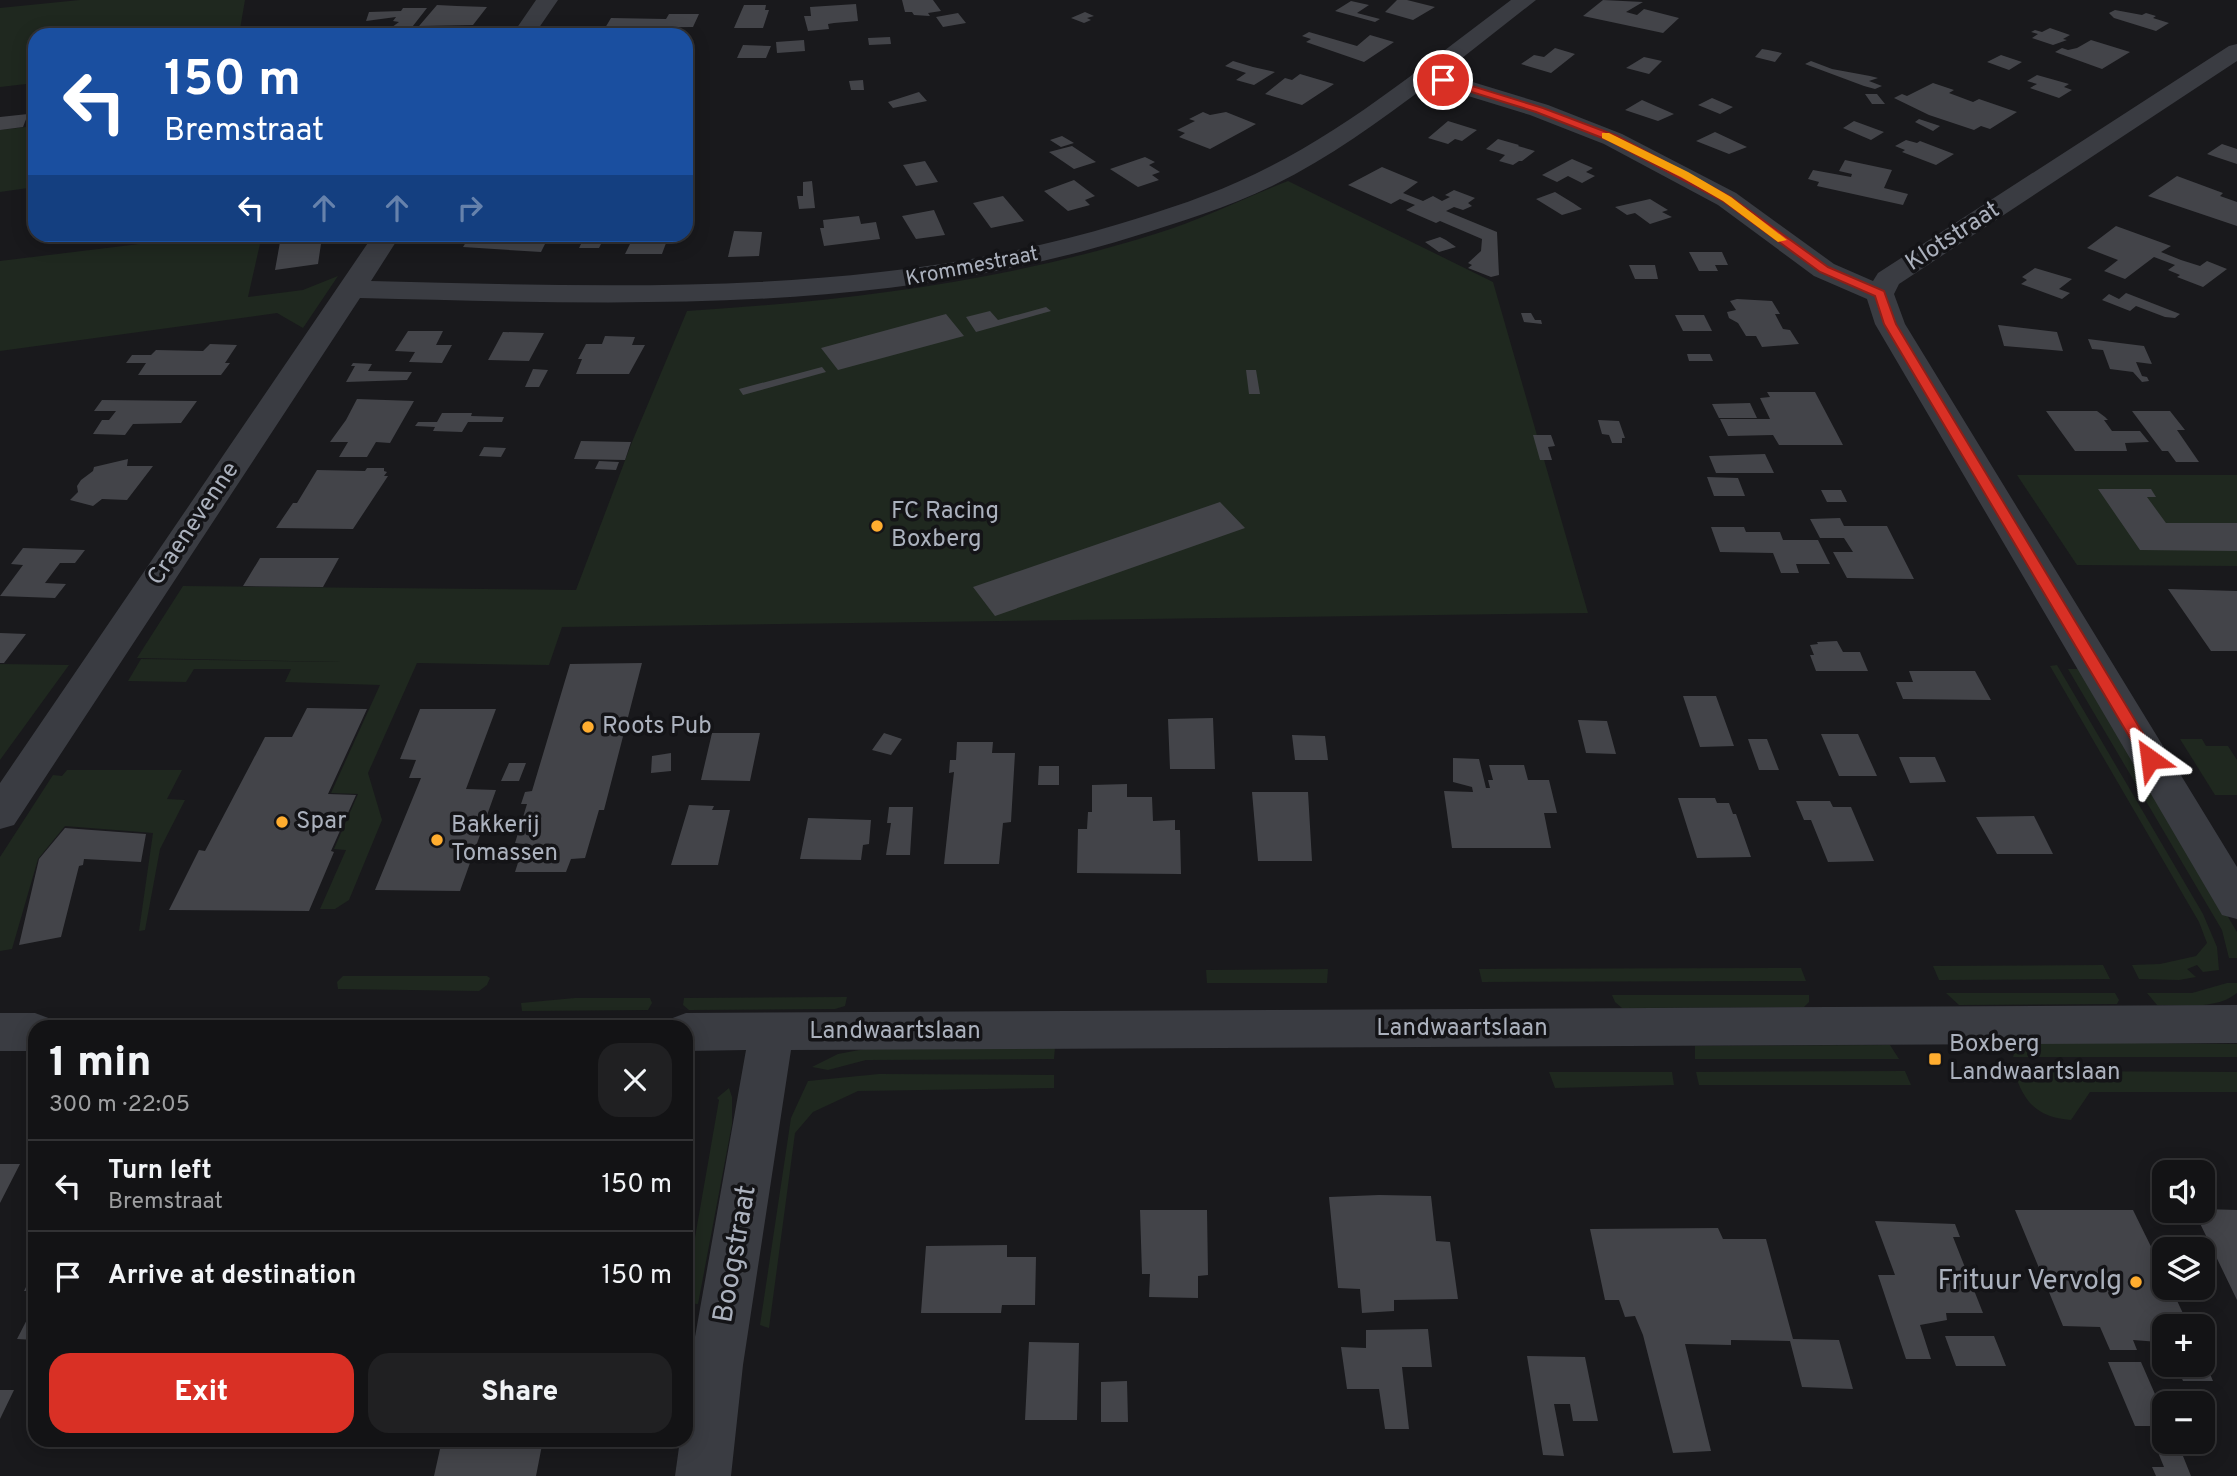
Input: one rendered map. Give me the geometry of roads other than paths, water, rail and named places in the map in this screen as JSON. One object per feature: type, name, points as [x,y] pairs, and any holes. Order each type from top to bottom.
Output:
[{"type":"street","points":[[528,28],[547,0]]},
{"type":"street","name":"Krommestraat","points":[[351,289],[633,295],[751,294],[849,288],[1006,262],[1081,246],[1136,229],[1268,178],[1345,131],[1525,0]]},
{"type":"street","name":"Klotstraat","points":[[1880,293],[1888,279],[2237,51]]},
{"type":"street","points":[[1424,75],[1539,110],[1613,138],[1727,199],[1808,260],[1830,273],[1880,293],[1890,324],[2237,903]]},
{"type":"street","name":"Craenevenne","points":[[0,814],[383,242]]},
{"type":"street","name":"Landwaartslaan","points":[[693,1032],[2237,1024]]},
{"type":"street","points":[[0,1032],[28,1032]]},
{"type":"street","name":"Boogstraat","points":[[703,1476],[707,1427],[757,1136],[771,1032]]},
{"type":"place","name":"FC Racing Boxberg","points":[[877,526]]},
{"type":"place","name":"Roots Pub","points":[[588,727]]},
{"type":"place","name":"Spar","points":[[282,822]]},
{"type":"place","name":"Bakkerij Tomassen","points":[[437,840]]},
{"type":"place","name":"Boxberg Landwaartslaan","points":[[1935,1059]]},
{"type":"place","name":"Frituur Vervolg","points":[[2136,1282]]}]
